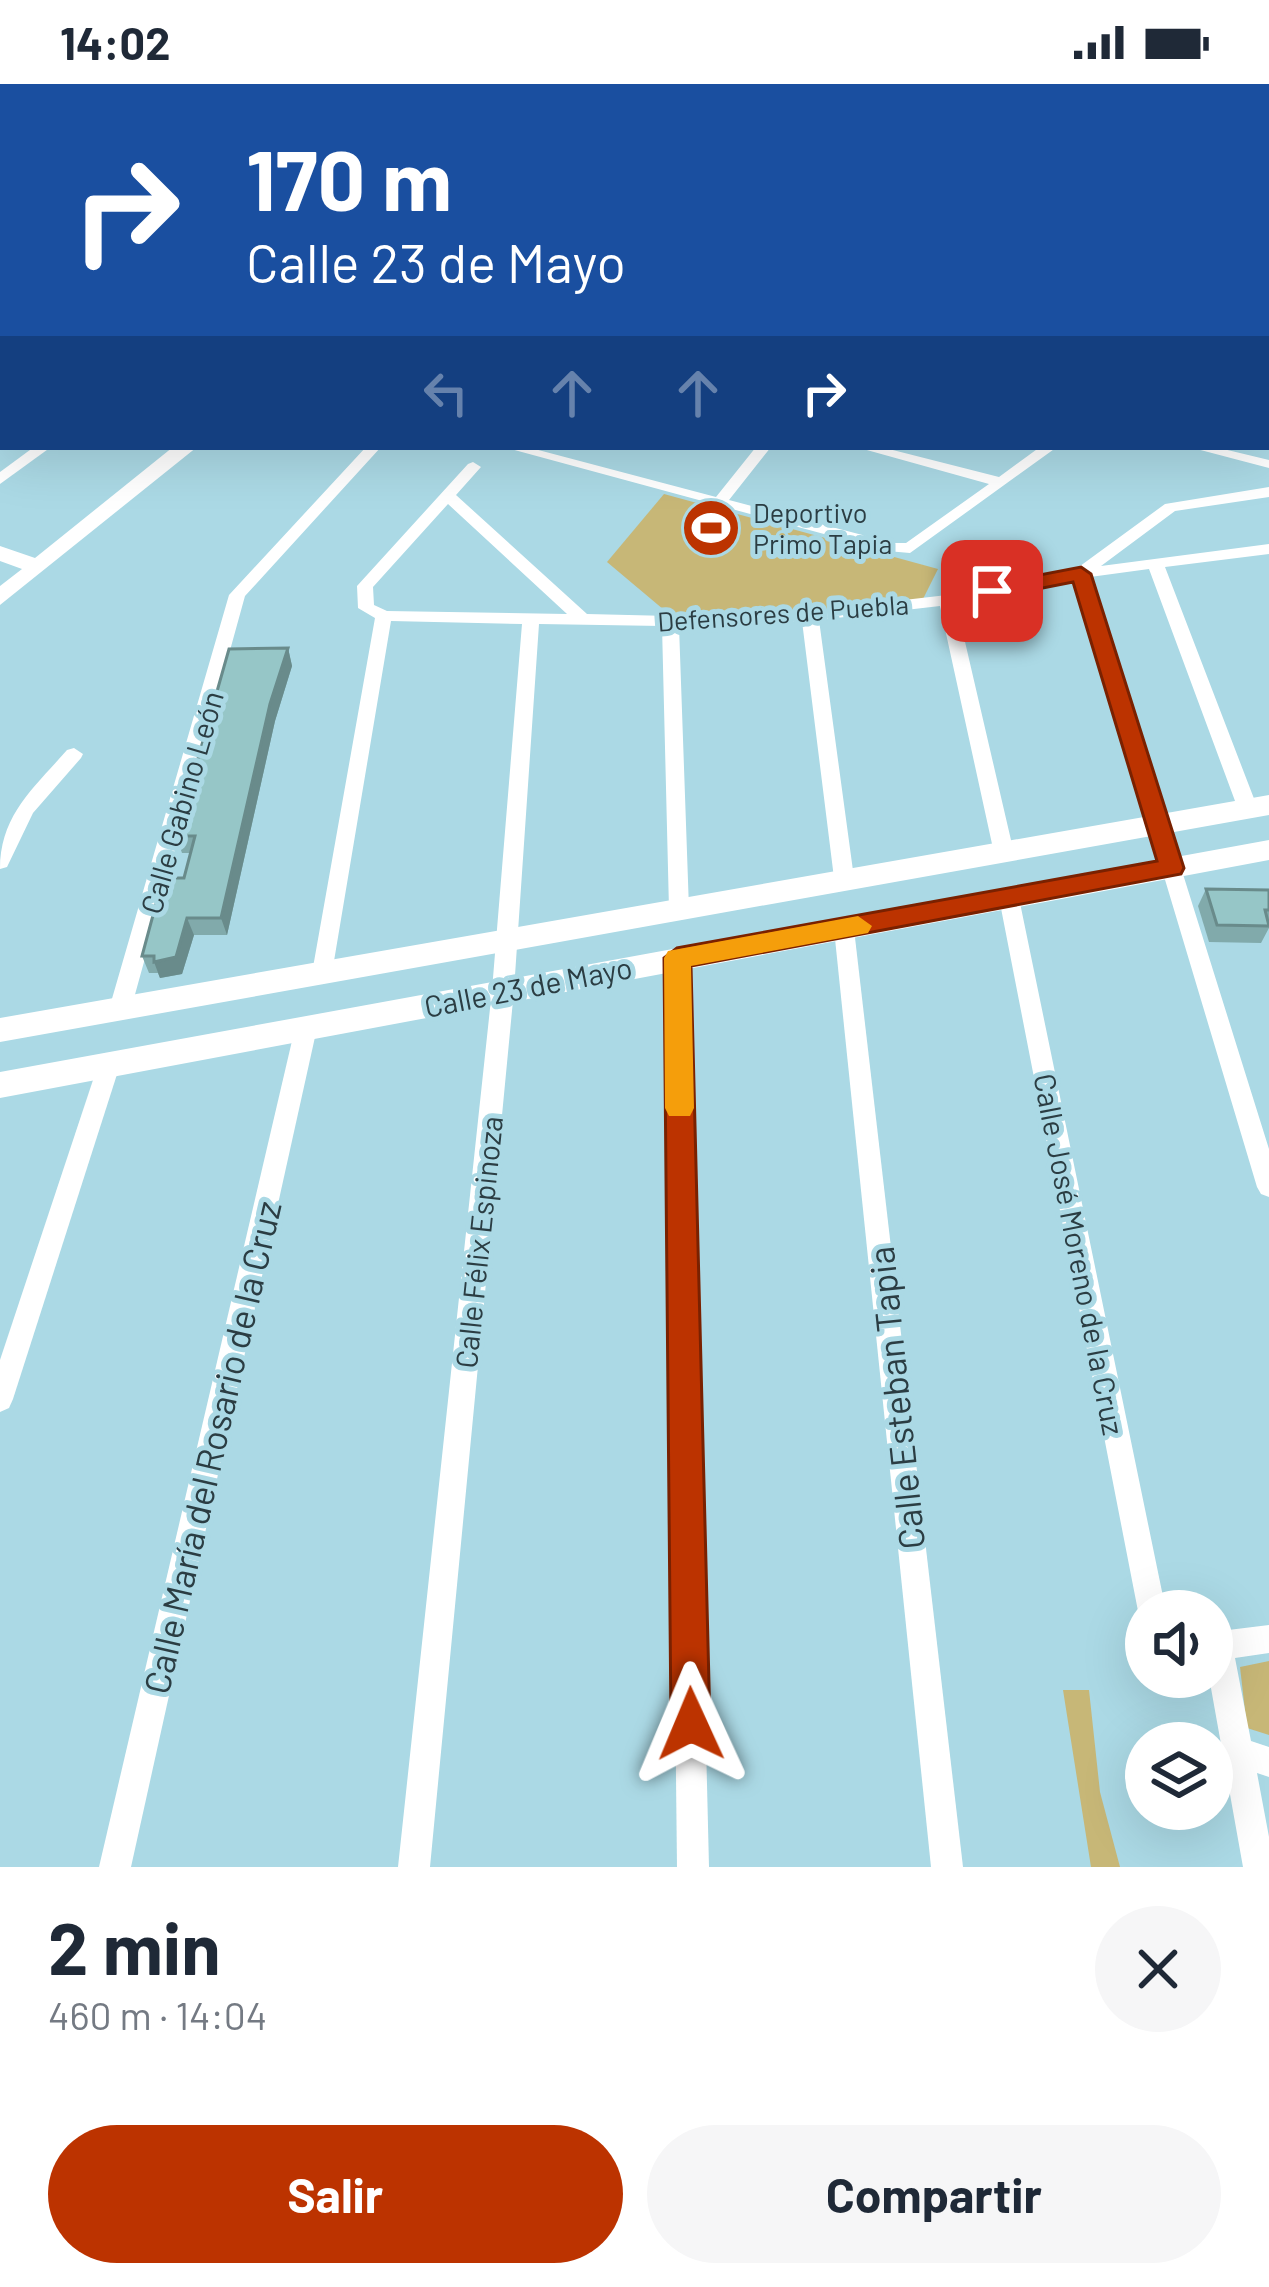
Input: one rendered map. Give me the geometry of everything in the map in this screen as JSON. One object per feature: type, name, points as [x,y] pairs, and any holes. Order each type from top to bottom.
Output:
[{"type":"street","points":[[0,479],[40,450]]},
{"type":"street","points":[[0,598],[182,450]]},
{"type":"street","name":"Calle Gabino León","points":[[121,1009],[237,595],[371,450]]},
{"type":"street","points":[[522,450],[893,548],[910,548],[1046,450]]},
{"type":"street","points":[[720,501],[762,450]]},
{"type":"street","points":[[875,450],[1000,482]]},
{"type":"street","points":[[1209,450],[1269,464]]},
{"type":"street","points":[[322,973],[375,612],[365,586],[449,498],[472,467]]},
{"type":"street","points":[[1269,492],[1170,507],[1081,574],[1269,1187]]},
{"type":"street","points":[[449,498],[580,617]]},
{"type":"street","name":"Defensores de Puebla","points":[[375,612],[670,621],[810,616],[947,600],[1081,574],[1269,549]]},
{"type":"street","points":[[0,553],[38,567]]},
{"type":"street","points":[[1156,566],[1258,807]]},
{"type":"street","points":[[947,600],[1004,853]]},
{"type":"street","points":[[810,616],[844,878]]},
{"type":"street","name":"Calle Félix Espinoza","points":[[414,1867],[503,990],[531,617]]},
{"type":"street","points":[[670,621],[679,909]]},
{"type":"street","points":[[0,862],[26,810],[74,754]]},
{"type":"street","name":"Calle 23 de Mayo","points":[[0,1030],[1258,807]]},
{"type":"street","name":"Calle 23 de Mayo","points":[[0,1085],[1269,850]]},
{"type":"street","name":"Calle José Moreno de la Cruz","points":[[1009,898],[1148,1590]]},
{"type":"street","name":"Calle Esteban Tapia","points":[[844,929],[946,1867]]},
{"type":"street","points":[[677,958],[693,1867]]},
{"type":"street","name":"Calle María del Rosario de la Cruz","points":[[115,1867],[307,1028]]},
{"type":"street","points":[[0,1399],[109,1065]]},
{"type":"street","points":[[1233,1644],[1269,1639]]},
{"type":"street","points":[[1233,1696],[1255,1758],[1259,1867]]},
{"type":"shaded area","name":"Deportivo Primo Tapia","points":[[664,494],[938,569],[923,599],[808,611],[670,615],[607,562]]},
{"type":"shaded area","points":[[1269,1661],[1269,1735],[1247,1728],[1240,1667]]},
{"type":"shaded area","points":[[1063,1690],[1089,1690],[1100,1792],[1120,1867],[1091,1867]]},
{"type":"building","points":[[288,648],[270,704],[221,918],[187,918],[176,957],[154,962],[154,956],[142,956],[163,878],[184,878],[195,836],[176,836],[229,649]]},
{"type":"building","points":[[1206,889],[1269,890],[1269,910],[1265,910],[1269,926],[1217,925]]},
{"type":"slow traffic","points":[[680,1108],[677,958],[858,926]]},
{"type":"place","name":"Deportivo Primo Tapia","points":[[711,528]]},
{"type":"route","points":[[691,1724],[677,958],[1172,868],[1081,574],[992,591]]}]
